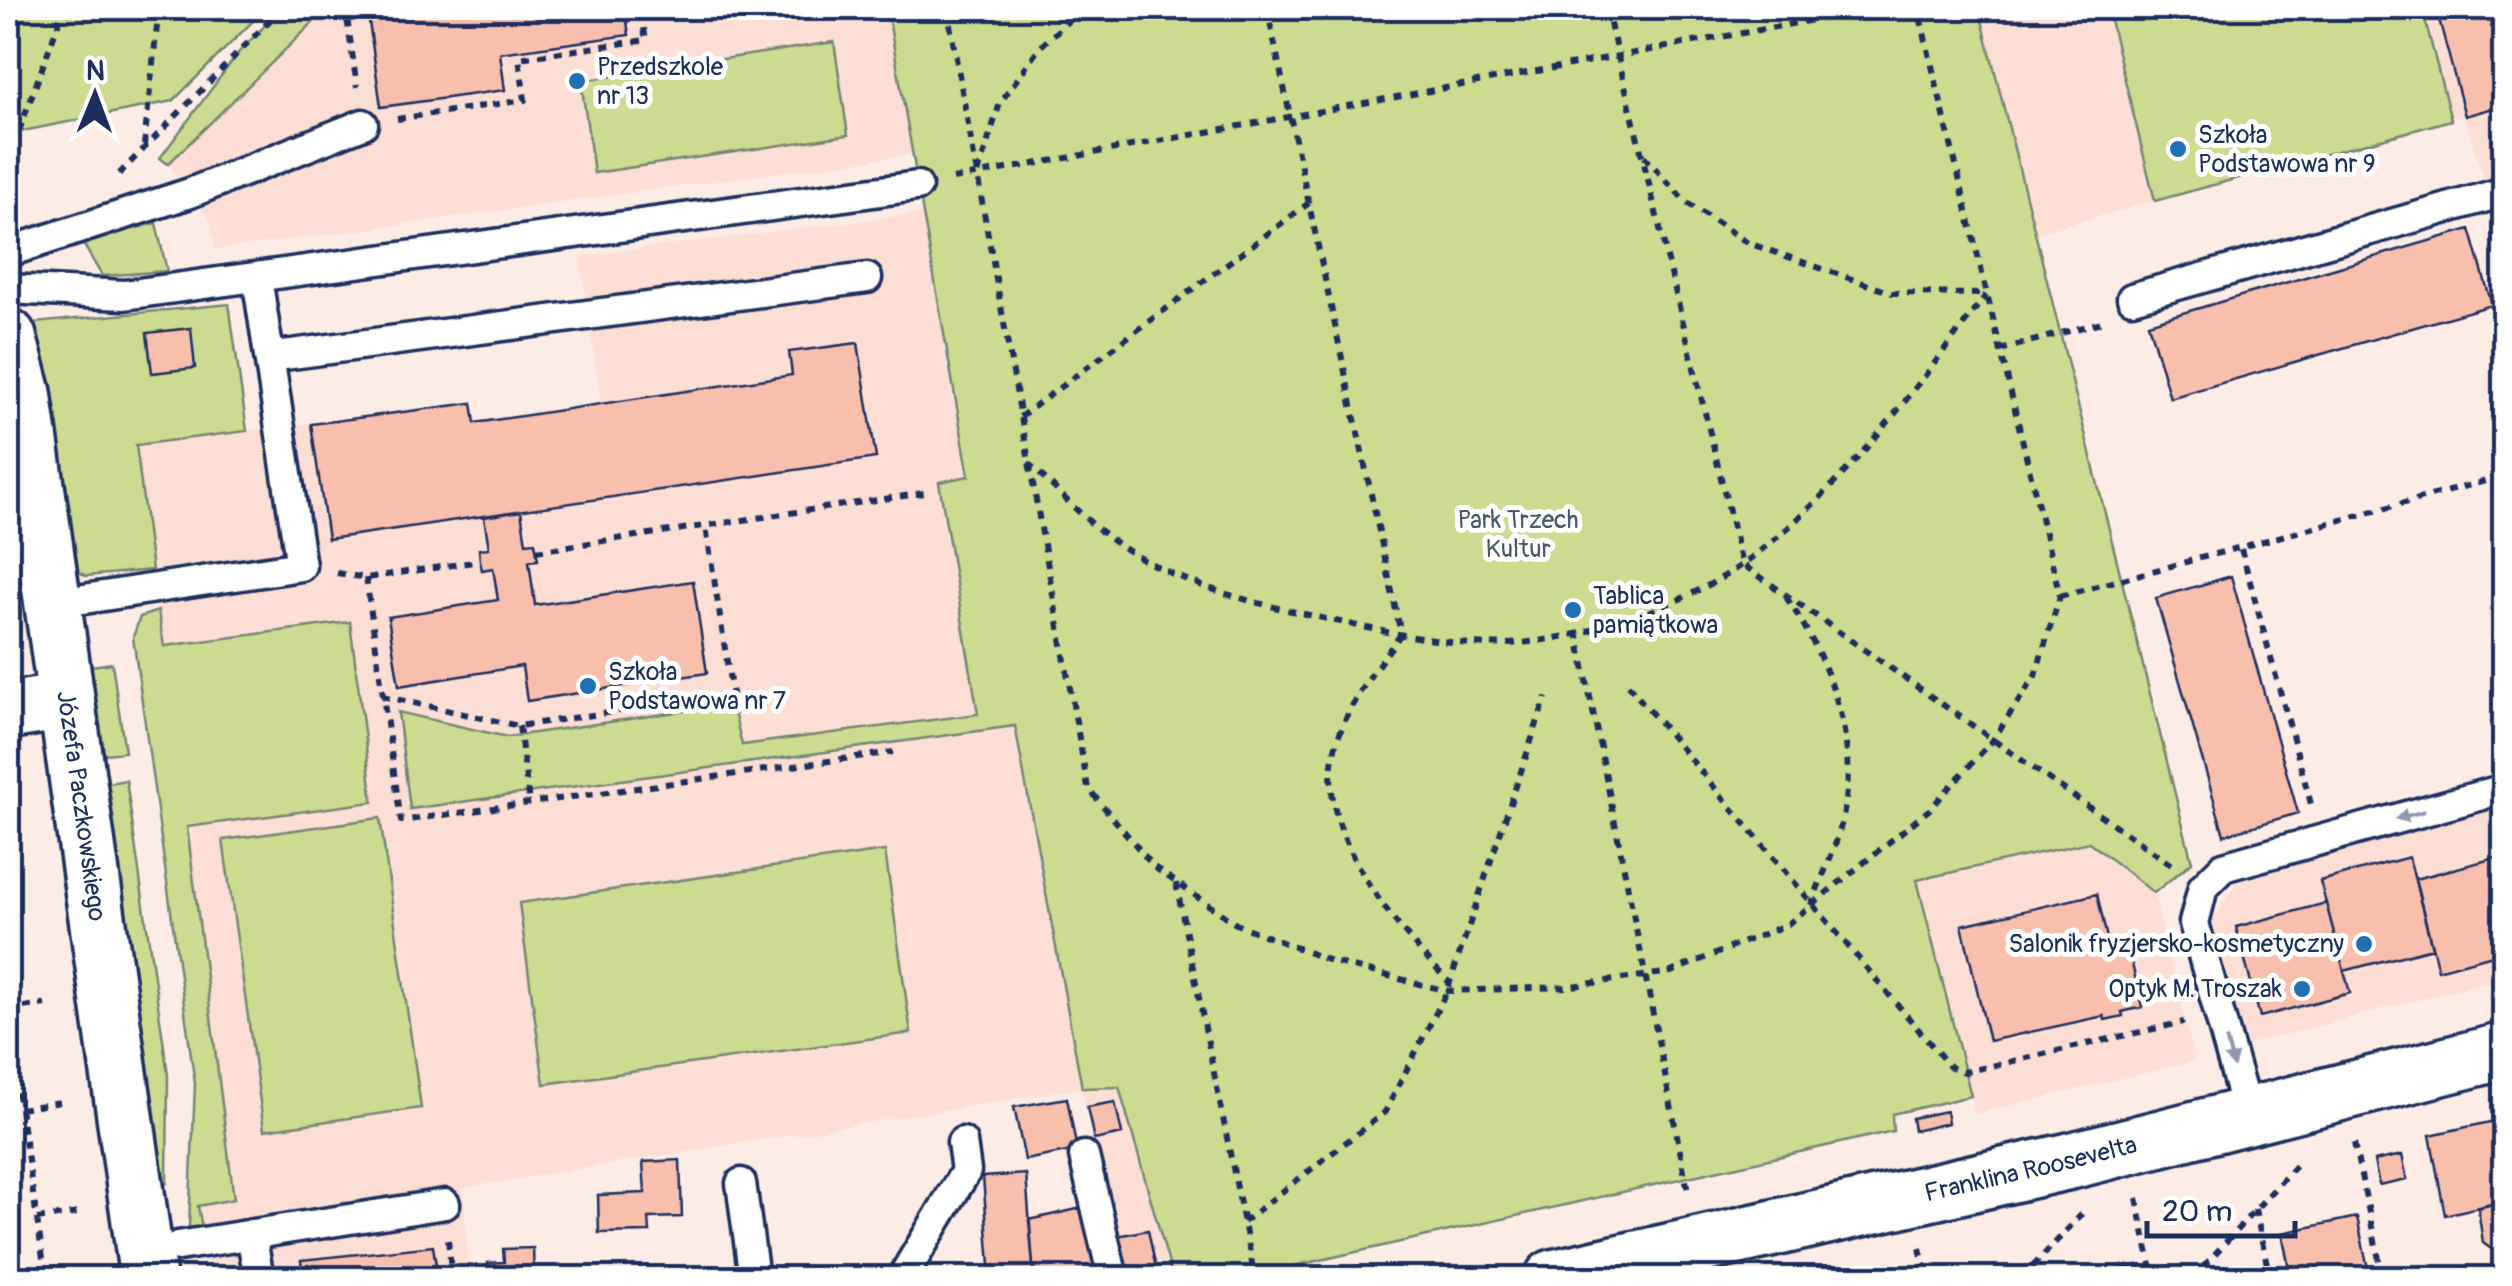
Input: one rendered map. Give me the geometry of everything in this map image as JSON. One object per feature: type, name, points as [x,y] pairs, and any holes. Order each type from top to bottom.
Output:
[{"type":"street","name":"Józefa Paczkowskiego","points":[[8,337],[23,393],[64,702],[163,1262]]},
{"type":"street","points":[[8,711],[64,702]]},
{"type":"street","name":"Franklina Roosevelta","points":[[1553,1278],[2070,1161],[2504,1051]]},
{"type":"lane","points":[[8,252],[200,190],[363,124]]},
{"type":"lane","points":[[8,289],[124,295],[917,186]]},
{"type":"lane","points":[[2132,298],[2504,192]]},
{"type":"lane","points":[[51,604],[301,566],[257,277]]},
{"type":"lane","points":[[269,357],[867,278]]},
{"type":"lane","points":[[2248,1116],[2194,922],[2203,886],[2223,867],[2504,789]]},
{"type":"lane","points":[[902,1278],[966,1171],[962,1142]]},
{"type":"lane","points":[[1084,1156],[1113,1278]]},
{"type":"lane","points":[[741,1183],[754,1278]]},
{"type":"lane","points":[[163,1262],[251,1234],[445,1204]]},
{"type":"lane","points":[[251,1234],[259,1278]]},
{"type":"path","points":[[8,161],[64,8]]},
{"type":"path","points":[[144,148],[159,8]]},
{"type":"path","points":[[118,175],[282,8]]},
{"type":"path","points":[[356,8],[346,18],[363,124],[524,100],[519,58],[646,40],[640,8]]},
{"type":"path","points":[[948,8],[1088,788],[1154,866],[1236,924],[1330,961],[1449,987],[1565,987],[1671,972],[1788,924],[1930,810],[1993,740],[2035,676],[2060,596],[1918,8]]},
{"type":"path","points":[[977,174],[1000,103],[1040,47],[1082,8]]},
{"type":"path","points":[[1266,8],[1402,634],[1359,690],[1334,748],[1333,804],[1360,871],[1396,927],[1449,987]]},
{"type":"path","points":[[1606,8],[1742,564],[2203,886]]},
{"type":"path","points":[[917,186],[1878,8]]},
{"type":"path","points":[[1643,155],[1687,204],[1748,243],[1892,292],[1987,294]]},
{"type":"path","points":[[1020,417],[1309,202]]},
{"type":"path","points":[[1028,462],[1112,540],[1184,580],[1270,606],[1402,634],[1474,644],[1577,632],[1652,613],[1742,564],[1828,492],[1987,294]]},
{"type":"path","points":[[2060,596],[2504,476]]},
{"type":"path","points":[[536,551],[924,493]]},
{"type":"path","points":[[382,696],[519,726],[732,694],[706,527]]},
{"type":"path","points":[[2241,549],[2321,839]]},
{"type":"path","points":[[301,566],[366,578],[480,561]]},
{"type":"path","points":[[366,578],[401,821],[892,752]]},
{"type":"path","points":[[1784,594],[1818,644],[1839,702],[1847,763],[1840,829],[1811,906]]},
{"type":"path","points":[[1577,632],[1689,1197]]},
{"type":"path","points":[[1628,685],[1950,1067],[1965,1072],[2219,1014]]},
{"type":"path","points":[[1243,1222],[1385,1112],[1449,987],[1546,698]]},
{"type":"path","points":[[519,726],[529,802]]},
{"type":"path","points":[[1176,882],[1254,1278]]},
{"type":"path","points":[[8,1009],[44,1004]]},
{"type":"path","points":[[8,1029],[46,1278]]},
{"type":"path","points":[[20,1109],[60,1102]]},
{"type":"path","points":[[2352,1136],[2383,1278]]},
{"type":"path","points":[[2193,1278],[2296,1165]]},
{"type":"path","points":[[2137,1200],[2154,1278]]},
{"type":"path","points":[[2256,1209],[2270,1278]]},
{"type":"path","points":[[37,1219],[78,1213]]},
{"type":"path","points":[[2022,1278],[2082,1214]]},
{"type":"path","points":[[1920,1248],[1927,1278]]},
{"type":"shaded area","name":"Przedszkole nr 13","points":[[328,8],[887,8],[913,154],[215,250],[210,219],[168,164]]},
{"type":"shaded area","name":"Szkoła Podstawowa nr 9","points":[[1979,8],[2504,8],[2504,179],[2485,184],[2464,116],[2034,234]]},
{"type":"shaded area","name":"Szkoła Podstawowa nr 7","points":[[922,213],[1082,1088],[1119,1086],[1173,1278],[1127,1278],[1081,1088],[463,1188],[469,1278],[210,1278],[198,1206],[234,1198],[136,444],[472,403],[475,423],[601,404],[580,256]]},
{"type":"shaded area","points":[[2504,806],[2504,977],[2247,1045],[2213,921],[2235,883]]},
{"type":"shaded area","points":[[2089,842],[2154,893],[2195,1061],[1975,1114],[1917,880]]},
{"type":"green space","points":[[8,8],[266,8],[173,101],[8,134]]},
{"type":"green space","points":[[282,8],[328,8],[168,164],[160,158],[239,52]]},
{"type":"green space","name":"Park Trzech Kultur","points":[[887,8],[1979,8],[2192,862],[2154,893],[2089,842],[1917,880],[1971,1096],[1892,1114],[1893,1131],[1254,1275],[1173,1278],[1119,1087],[1082,1088],[1015,726],[410,809],[398,712],[507,737],[732,704],[742,745],[978,714],[939,482],[969,476]]},
{"type":"green space","points":[[2107,8],[2422,8],[2451,120],[2155,201]]},
{"type":"green space","points":[[834,42],[848,135],[594,173],[581,81]]},
{"type":"green space","points":[[156,223],[167,271],[102,276],[82,242]]},
{"type":"green space","points":[[229,304],[247,431],[136,445],[152,570],[86,576],[71,567],[34,323]]},
{"type":"green space","points":[[158,611],[164,646],[350,622],[373,802],[187,827],[234,1199],[198,1206],[202,1228],[189,1227],[195,1084],[133,637],[140,617]]},
{"type":"green space","points":[[112,663],[125,752],[97,755],[85,667]]},
{"type":"green space","points":[[126,780],[168,1075],[167,1183],[160,1190],[98,785]]},
{"type":"green space","points":[[380,818],[421,1108],[264,1130],[223,840]]},
{"type":"green space","points":[[885,851],[911,1033],[544,1084],[519,903]]},
{"type":"building","points":[[413,8],[625,8],[629,35],[500,53],[505,90],[381,107],[368,14]]},
{"type":"building","points":[[2436,8],[2504,8],[2504,105],[2465,116]]},
{"type":"building","points":[[2470,229],[2492,305],[2170,398],[2148,323]]},
{"type":"building","points":[[191,328],[195,368],[152,373],[147,333]]},
{"type":"building","points":[[858,343],[876,458],[328,539],[311,424],[472,403],[475,423],[792,375],[789,352]]},
{"type":"building","points":[[521,511],[526,543],[535,542],[538,560],[529,561],[535,605],[693,581],[707,673],[527,701],[522,666],[399,686],[388,617],[498,600],[493,568],[482,570],[480,561],[479,549],[489,548],[484,517]]},
{"type":"building","points":[[2231,576],[2298,813],[2224,835],[2156,598]]},
{"type":"building","points":[[2503,856],[2504,952],[2438,970],[2415,879]]},
{"type":"building","points":[[2409,857],[2432,948],[2344,971],[2320,881]]},
{"type":"building","points":[[2097,894],[2111,956],[2129,951],[2142,1007],[2105,1020],[2104,1016],[1989,1041],[1962,925]]},
{"type":"building","points":[[2326,903],[2350,993],[2260,1017],[2236,927]]},
{"type":"building","points":[[1067,1098],[1077,1150],[1025,1160],[1014,1107]]},
{"type":"building","points":[[1115,1102],[1122,1134],[1094,1140],[1087,1107]]},
{"type":"building","points":[[1946,1111],[1948,1123],[1914,1131],[1912,1118]]},
{"type":"building","points":[[2504,1119],[2504,1201],[2445,1215],[2430,1135]]},
{"type":"building","points":[[2402,1155],[2407,1179],[2379,1185],[2374,1161]]},
{"type":"building","points":[[680,1160],[682,1217],[649,1218],[650,1232],[599,1233],[598,1195],[645,1193],[643,1162]]},
{"type":"building","points":[[1026,1174],[1034,1278],[991,1278],[983,1177]]},
{"type":"building","points":[[2504,1201],[2504,1258],[2483,1243],[2478,1208]]},
{"type":"building","points":[[1086,1207],[1102,1278],[1034,1278],[1029,1220]]},
{"type":"building","points":[[2357,1217],[2370,1278],[2291,1278],[2282,1233]]},
{"type":"building","points":[[1148,1230],[1158,1278],[1127,1278],[1117,1236]]},
{"type":"building","points":[[433,1246],[438,1278],[303,1278],[301,1260]]},
{"type":"building","points":[[533,1248],[534,1278],[488,1278],[488,1263],[504,1262],[503,1249]]},
{"type":"building","points":[[2138,1265],[2141,1278],[2077,1278]]},
{"type":"place","name":"Przedszkole nr 13","points":[[577,81]]},
{"type":"place","name":"Szkoła Podstawowa nr 9","points":[[2178,149]]},
{"type":"place","name":"Tablica pamiątkowa","points":[[1573,610]]},
{"type":"place","name":"Szkoła Podstawowa nr 7","points":[[588,686]]},
{"type":"place","name":"Salonik fryzjersko-kosmetyczny","points":[[2364,944]]},
{"type":"place","name":"Optyk M. Troszak","points":[[2302,989]]}]
